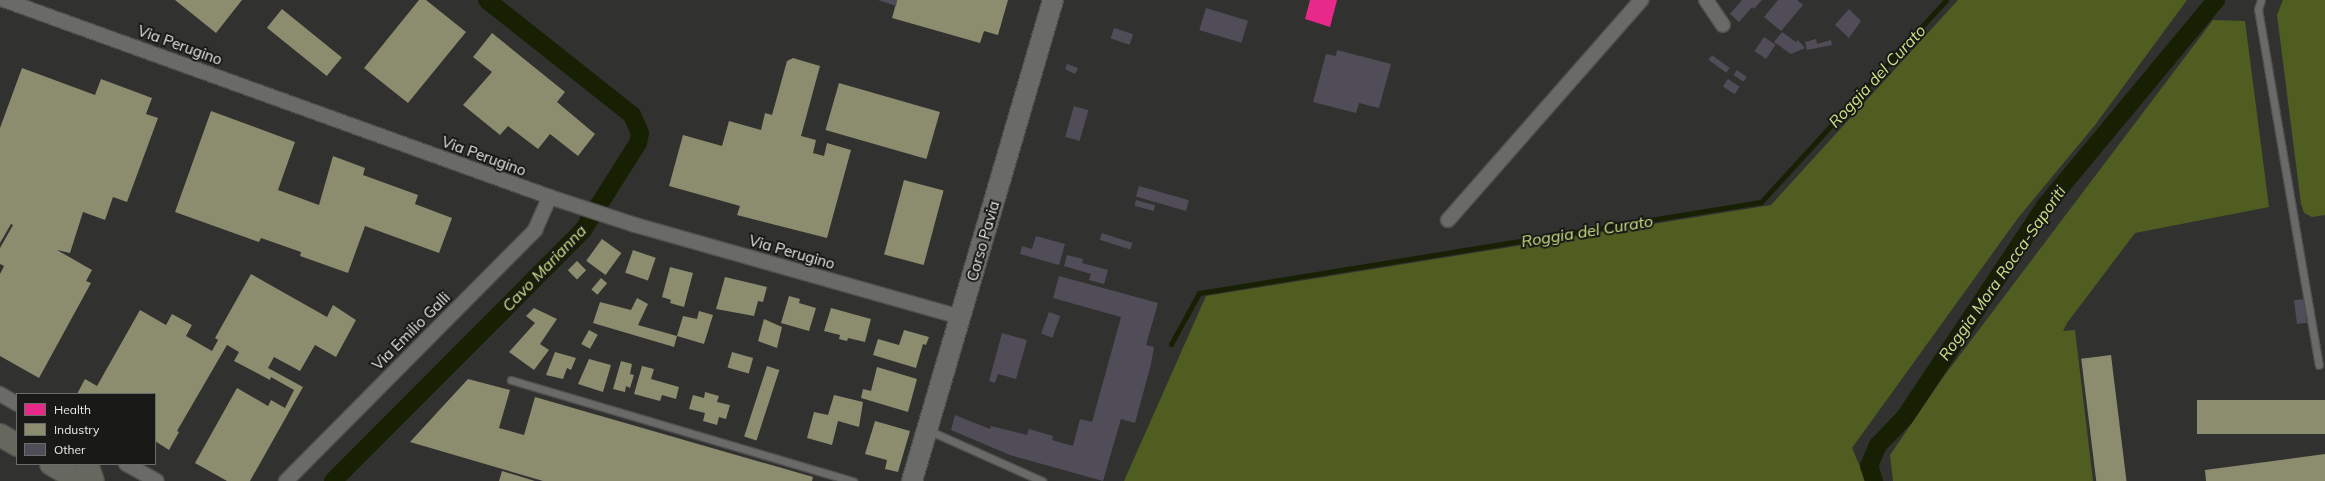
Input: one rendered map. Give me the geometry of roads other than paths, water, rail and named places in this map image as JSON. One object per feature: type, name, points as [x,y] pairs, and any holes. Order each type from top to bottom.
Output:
[{"type":"main road","points":[[0,435],[16,444]]},
{"type":"main road","points":[[53,465],[81,481]]},
{"type":"main road","points":[[87,465],[93,481]]},
{"type":"street","name":"Via Perugino","points":[[4,0],[550,197],[601,214],[961,317]]},
{"type":"street","name":"Corso Pavia","points":[[912,481],[1053,0]]},
{"type":"street","points":[[1448,220],[1641,0]]},
{"type":"street","points":[[1706,0],[1723,25]]},
{"type":"street","name":"Via Emilio Galli","points":[[286,481],[535,230],[550,197]]},
{"type":"street","points":[[0,394],[16,403]]},
{"type":"street","points":[[128,465],[157,481]]},
{"type":"lane","points":[[2261,0],[2258,9],[2319,365]]},
{"type":"lane","points":[[511,380],[852,481]]},
{"type":"lane","points":[[926,429],[1042,481]]},
{"type":"waterway","name":"Cavo Marianna","points":[[333,481],[583,230],[638,143],[640,133],[632,115],[487,0]]},
{"type":"waterway","name":"Roggia del Curato","points":[[1171,344],[1199,293],[1761,202],[1946,0]]},
{"type":"waterway","name":"Roggia Mora Rocca-Saporiti","points":[[1874,481],[1869,466],[1878,445],[1905,417],[2045,206],[2216,0]]}]
